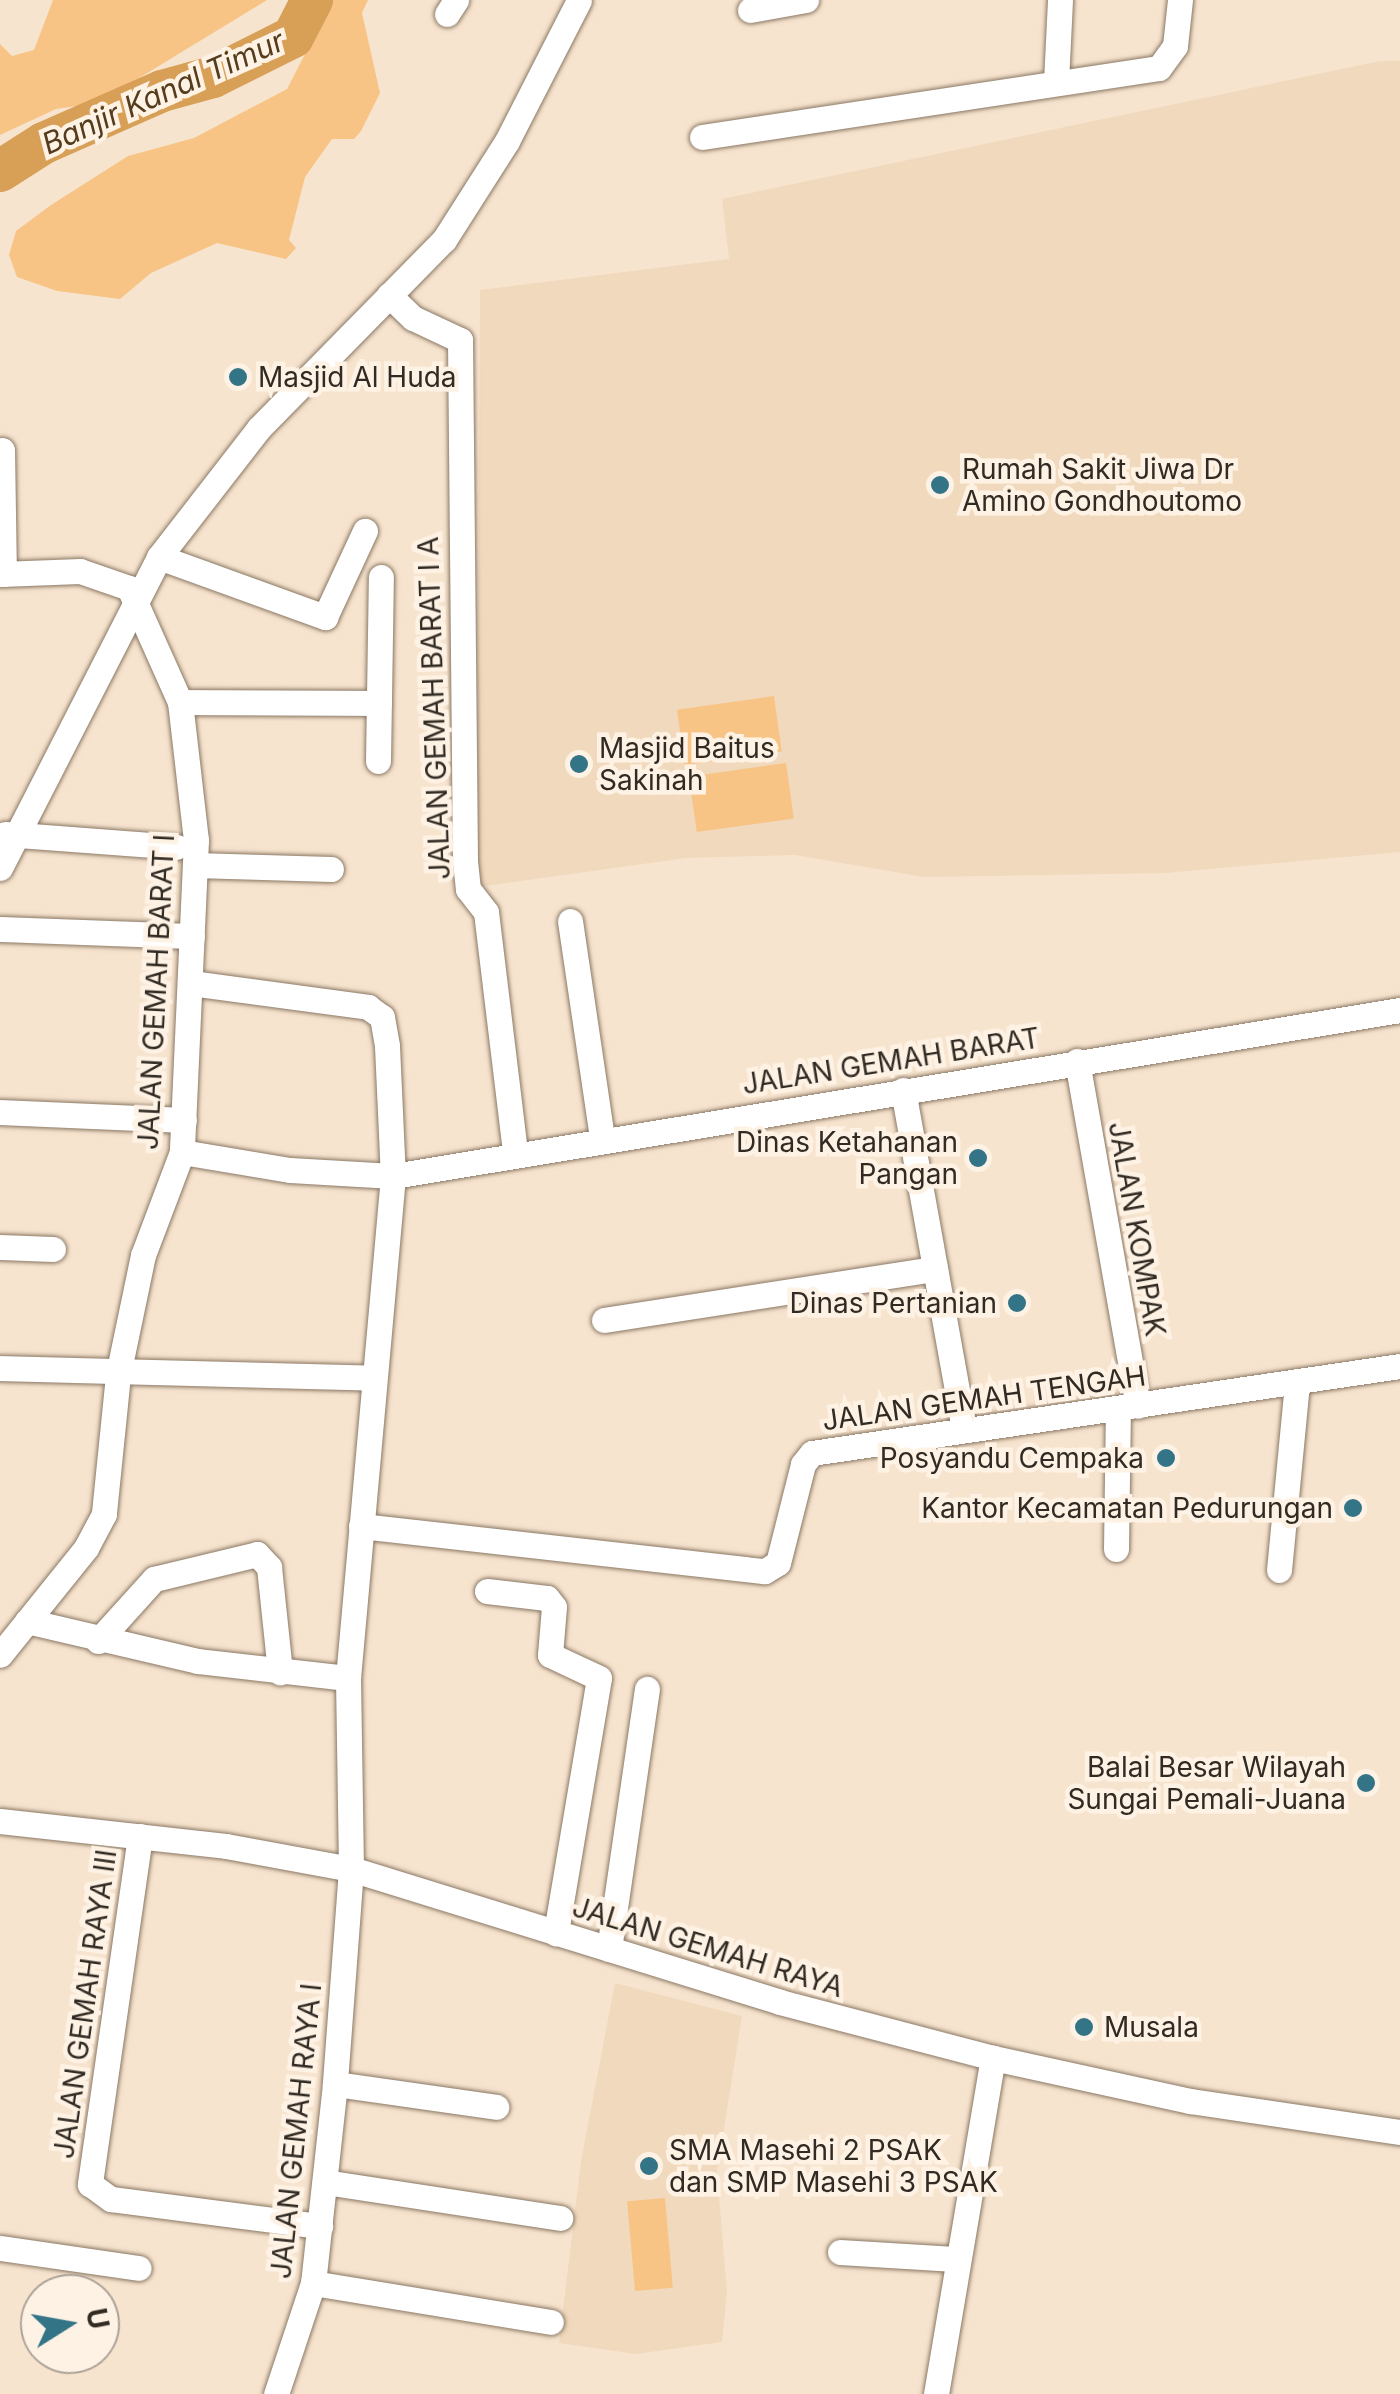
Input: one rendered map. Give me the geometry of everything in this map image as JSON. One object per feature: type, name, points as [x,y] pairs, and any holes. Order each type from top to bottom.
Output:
[{"type":"street","points":[[0,868],[9,834],[159,557],[259,428],[450,232],[516,125],[579,0]]},
{"type":"street","points":[[750,10],[806,0]]},
{"type":"street","points":[[1056,82],[1060,0]]},
{"type":"street","points":[[702,138],[1159,68],[1175,46],[1180,0]]},
{"type":"street","name":"JALAN GEMAH BARAT I A","points":[[389,294],[413,318],[460,340],[466,872],[468,888],[486,912],[516,1154]]},
{"type":"street","points":[[2,450],[2,574],[97,574],[125,583],[136,599]]},
{"type":"street","points":[[159,557],[325,617],[365,531]]},
{"type":"street","points":[[378,761],[381,576]]},
{"type":"street","name":"JALAN GEMAH BARAT I","points":[[0,1655],[104,1514],[120,1366],[143,1255],[182,1152],[192,936],[180,702],[136,599]]},
{"type":"street","points":[[180,702],[379,702]]},
{"type":"street","points":[[9,834],[330,869]]},
{"type":"street","points":[[570,921],[602,1139]]},
{"type":"street","points":[[0,929],[192,936]]},
{"type":"street","points":[[191,983],[377,1012],[387,1046],[392,1176],[348,1678],[351,1869]]},
{"type":"street","name":"JALAN GEMAH BARAT","points":[[182,1152],[290,1170],[392,1176],[1400,1010]]},
{"type":"street","name":"JALAN KOMPAK","points":[[1077,1061],[1128,1408],[1116,1549]]},
{"type":"street","points":[[903,1090],[964,1428]]},
{"type":"street","points":[[0,1112],[184,1120]]},
{"type":"street","points":[[0,1247],[53,1249]]},
{"type":"street","points":[[604,1320],[935,1269]]},
{"type":"street","points":[[0,1368],[120,1366],[374,1378]]},
{"type":"street","name":"JALAN GEMAH TENGAH","points":[[362,1526],[764,1571],[778,1563],[802,1464],[812,1453],[1400,1366]]},
{"type":"street","points":[[1278,1570],[1297,1382]]},
{"type":"street","points":[[98,1640],[154,1579],[257,1554],[269,1567],[280,1672]]},
{"type":"street","points":[[487,1590],[552,1602],[549,1653],[599,1678],[556,1933]]},
{"type":"street","points":[[27,1621],[98,1640],[280,1672],[348,1678]]},
{"type":"street","points":[[609,1949],[647,1689]]},
{"type":"street","name":"JALAN GEMAH RAYA","points":[[0,1821],[140,1836],[351,1869],[609,1949],[992,2058],[1190,2101],[1400,2132]]},
{"type":"street","name":"JALAN GEMAH RAYA III","points":[[140,1836],[90,2184],[111,2199],[320,2226]]},
{"type":"street","name":"JALAN GEMAH RAYA I","points":[[276,2394],[313,2284],[335,2084],[351,1869]]},
{"type":"street","points":[[936,2394],[955,2259],[992,2058]]},
{"type":"street","points":[[335,2084],[496,2107]]},
{"type":"street","points":[[324,2182],[560,2218]]},
{"type":"street","points":[[0,2248],[138,2268]]},
{"type":"street","points":[[840,2252],[955,2259]]},
{"type":"street","points":[[313,2284],[552,2322]]},
{"type":"shaded area","points":[[53,0],[267,0],[98,103],[56,109],[0,135],[0,44],[12,56],[34,50]]},
{"type":"shaded area","points":[[333,0],[368,0],[362,13],[380,93],[354,139],[332,139],[305,177],[289,240],[296,248],[286,259],[217,243],[151,273],[120,299],[57,291],[17,277],[9,255],[16,231],[51,205],[128,156],[194,138],[287,89]]},
{"type":"shaded area","name":"Rumah Sakit Jiwa Dr Amino Gondhoutomo","points":[[1380,61],[1400,61],[1400,852],[1166,873],[924,877],[795,855],[686,858],[477,887],[480,290],[729,259],[722,199]]},
{"type":"shaded area","points":[[774,696],[782,751],[685,765],[677,710]]},
{"type":"shaded area","points":[[786,763],[794,818],[697,832],[689,777]]},
{"type":"shaded area","name":"SMA Masehi 2 PSAK dan SMP Masehi 3 PSAK","points":[[615,1983],[742,2016],[717,2172],[727,2292],[722,2342],[636,2354],[559,2343],[581,2161]]},
{"type":"shaded area","points":[[665,2198],[673,2288],[635,2291],[627,2201]]},
{"type":"waterway","name":"Banjir Kanal Timur","points":[[0,171],[44,143],[162,91],[213,77],[293,37],[312,0]]},
{"type":"place","name":"Masjid Al Huda","points":[[238,377]]},
{"type":"place","name":"Rumah Sakit Jiwa Dr Amino Gondhoutomo","points":[[940,485]]},
{"type":"place","name":"Masjid Baitus Sakinah","points":[[579,764]]},
{"type":"place","name":"Dinas Ketahanan Pangan","points":[[978,1158]]},
{"type":"place","name":"Dinas Pertanian","points":[[1017,1303]]},
{"type":"place","name":"Posyandu Cempaka","points":[[1166,1458]]},
{"type":"place","name":"Kantor Kecamatan Pedurungan","points":[[1353,1508]]},
{"type":"place","name":"Balai Besar Wilayah Sungai Pemali-Juana","points":[[1366,1783]]},
{"type":"place","name":"Musala","points":[[1084,2027]]},
{"type":"place","name":"SMA Masehi 2 PSAK dan SMP Masehi 3 PSAK","points":[[649,2166]]}]
